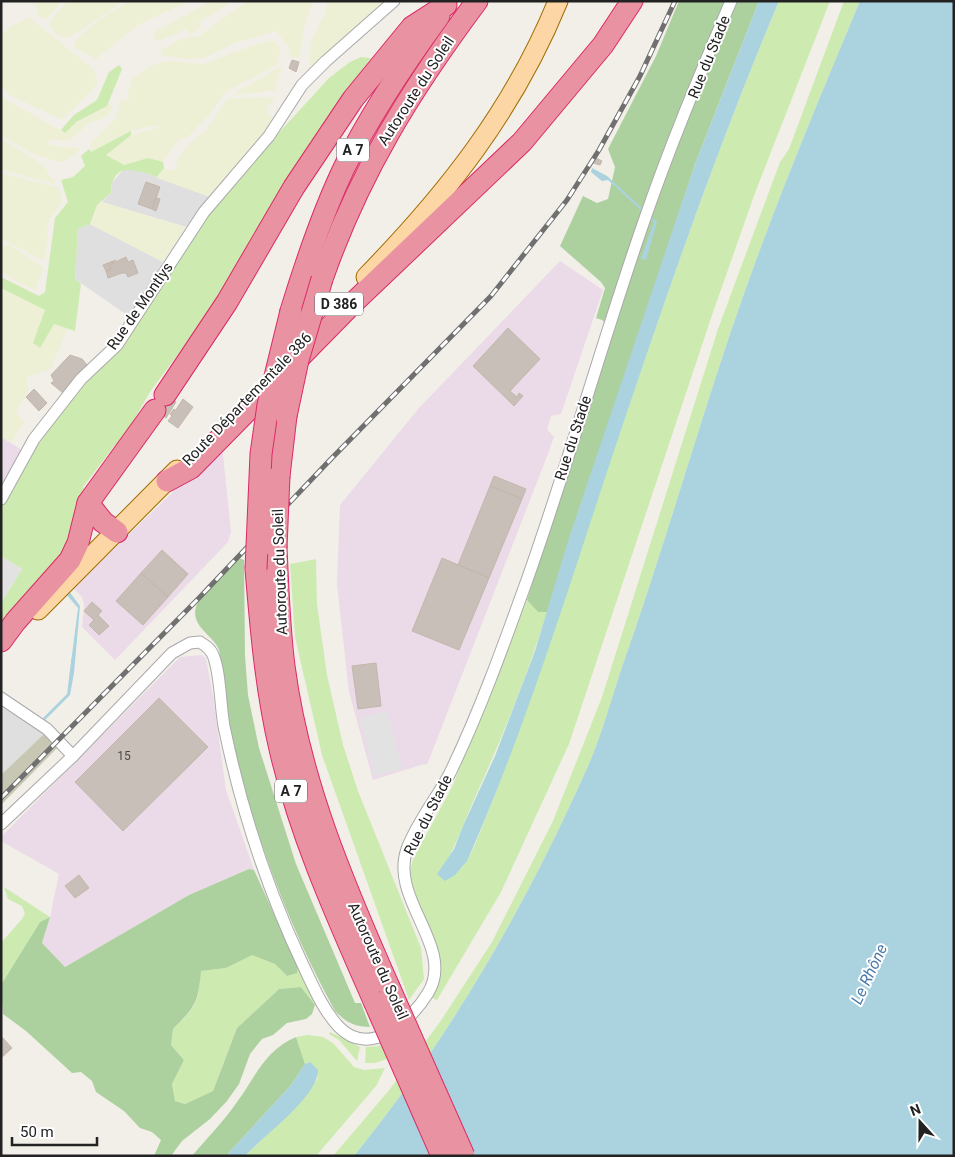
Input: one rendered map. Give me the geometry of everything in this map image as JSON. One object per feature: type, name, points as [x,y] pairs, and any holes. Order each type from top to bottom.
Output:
[{"type":"highway","name":"Autoroute du Soleil","points":[[442,1156],[328,842],[300,746],[284,666],[276,548],[279,476],[286,416],[298,360],[322,279],[346,215],[384,139],[425,73],[477,1]]},
{"type":"highway","points":[[167,481],[190,468],[352,304],[506,159],[597,52],[632,1]]},
{"type":"highway","name":"Autoroute du Soleil","points":[[448,3],[392,82],[344,167],[309,252],[290,311],[268,405],[261,454],[256,569],[264,668],[285,768],[313,856],[464,1156]]},
{"type":"highway","points":[[1,641],[15,622],[70,560],[78,543],[88,503],[160,403],[228,302],[294,187],[353,99],[412,27],[448,3]]},
{"type":"highway","points":[[88,503],[103,522],[117,532]]},
{"type":"main road","name":"Route Départementale 386","points":[[1,646],[117,532],[415,227],[459,174],[499,116],[528,67],[558,1]]},
{"type":"street","name":"Rue de Montlys","points":[[1,498],[34,439],[81,379],[117,345],[204,212],[283,117],[309,78],[394,1]]},
{"type":"street","name":"Rue du Stade","points":[[1,824],[73,756],[172,653],[190,643],[200,642],[212,653],[215,662],[224,728],[239,790],[271,893],[307,974],[328,1013],[341,1030],[353,1037],[375,1040],[388,1034],[419,1004],[430,991],[436,976],[430,944],[404,880],[406,854],[455,762],[503,645],[528,578],[644,221],[731,1]]},
{"type":"street","points":[[1,698],[47,729],[73,756]]},
{"type":"shaded area","points":[[35,1],[62,1],[46,20],[38,16]]},
{"type":"shaded area","points":[[69,1],[124,1],[74,35],[66,38],[57,35],[49,25],[58,11]]},
{"type":"shaded area","points":[[130,1],[189,1],[138,25],[96,59],[77,49],[74,44],[80,35],[105,16]]},
{"type":"shaded area","points":[[211,1],[234,1],[199,22],[201,28],[190,35],[186,29],[157,42],[153,33]]},
{"type":"shaded area","points":[[247,1],[313,1],[304,29],[299,57],[291,58],[289,48],[276,31],[235,43],[204,58],[185,59],[160,55],[162,50],[180,39],[199,36]]},
{"type":"shaded area","points":[[327,1],[386,1],[309,73],[311,41],[326,12]]},
{"type":"shaded area","points":[[29,17],[94,70],[98,84],[62,120],[10,95],[1,87],[1,36],[10,27]]},
{"type":"shaded area","points":[[273,40],[280,47],[278,64],[224,93],[209,115],[187,138],[179,139],[163,162],[148,158],[124,165],[105,155],[131,135],[158,128],[157,125],[131,131],[91,152],[90,143],[116,119],[120,100],[129,99],[128,90],[133,78],[151,66],[164,61],[204,64],[248,47]]},
{"type":"shaded area","points":[[282,66],[275,90],[236,95],[238,91]]},
{"type":"shaded area","points":[[1,97],[65,133],[76,122],[106,106],[107,103],[113,107],[108,116],[88,124],[69,141],[50,139],[48,144],[79,148],[78,152],[67,160],[59,162],[31,153],[1,135]]},
{"type":"shaded area","points":[[273,97],[274,99],[266,108],[272,121],[270,125],[215,195],[210,197],[157,178],[164,168],[171,171],[177,168],[176,162],[188,145],[207,129],[227,99]]},
{"type":"shaded area","points":[[1,139],[36,160],[45,168],[55,184],[1,170]]},
{"type":"shaded area","points":[[132,168],[210,197],[186,227],[102,202],[111,193],[112,183],[123,170]]},
{"type":"shaded area","points":[[1,173],[57,187],[61,194],[61,204],[50,218],[47,228],[48,236],[44,261],[2,239]]},
{"type":"shaded area","points":[[102,202],[186,227],[163,262],[90,224],[97,205]]},
{"type":"shaded area","points":[[90,224],[163,262],[130,317],[75,279],[78,229]]},
{"type":"shaded area","points":[[9,244],[44,268],[35,290],[17,282],[1,271],[1,246]]},
{"type":"shaded area","points":[[560,261],[603,290],[561,414],[551,416],[547,429],[554,437],[427,765],[424,764],[373,780],[349,692],[337,584],[340,505],[419,408]]},
{"type":"shaded area","points":[[1,288],[45,310],[33,343],[40,348],[54,324],[67,329],[51,369],[27,377],[28,391],[16,413],[24,422],[11,443],[1,437]]},
{"type":"shaded area","points":[[1,437],[22,450],[1,485]]},
{"type":"shaded area","points":[[222,445],[231,532],[228,542],[115,660],[82,627],[84,604],[82,597],[73,588]]},
{"type":"shaded area","points":[[1,556],[22,569],[1,603]]},
{"type":"shaded area","points":[[202,655],[206,659],[213,696],[226,790],[254,870],[249,869],[189,895],[65,967],[42,943],[50,917],[59,874],[1,841],[1,837],[180,657]]},
{"type":"shaded area","points":[[1,691],[52,726],[1,775]]},
{"type":"shaded area","points":[[387,711],[402,769],[375,776],[360,718]]},
{"type":"shaded area","points":[[46,732],[60,745],[1,805],[1,775]]},
{"type":"green space","points":[[679,1],[759,1],[695,164],[547,612],[538,612],[527,600],[613,330],[602,320],[596,318],[605,288],[601,282],[560,246],[583,196],[597,203],[608,199],[615,167],[608,149],[656,56]]},
{"type":"green space","points":[[779,1],[830,1],[755,193],[711,318],[569,744],[501,892],[437,1000],[430,997],[438,976],[438,952],[411,888],[409,875],[413,859],[452,787],[527,600],[538,612],[547,612],[522,684],[494,755],[453,848],[438,874],[447,878],[456,873],[467,860],[476,842],[515,742],[675,273],[742,91]]},
{"type":"green space","points":[[844,1],[860,1],[792,166],[745,292],[716,375],[650,584],[590,762],[536,876],[452,1020],[421,1067],[354,1156],[333,1156],[390,1089],[440,1022],[492,942],[553,821],[602,697],[718,329],[780,162],[789,149]]},
{"type":"green space","points":[[361,57],[371,58],[343,96],[210,311],[150,392],[121,442],[115,445],[83,487],[85,494],[68,552],[1,631],[1,603],[22,569],[1,556],[1,505],[38,441],[73,397],[113,355],[192,236],[265,148],[329,78],[350,62]]},
{"type":"green space","points":[[119,65],[122,69],[107,106],[76,122],[65,133],[61,130],[74,115],[97,100],[109,72]]},
{"type":"green space","points":[[131,131],[131,135],[106,155],[124,165],[148,158],[163,162],[164,168],[157,177],[134,170],[121,172],[112,183],[111,193],[97,205],[90,224],[78,229],[75,279],[81,284],[75,331],[54,324],[40,348],[33,343],[45,310],[1,288],[1,277],[39,296],[45,292],[55,218],[68,202],[61,180],[73,177],[85,166],[81,156],[89,149],[91,152]]},
{"type":"green space","points":[[239,558],[244,560],[245,656],[248,695],[259,748],[296,864],[355,1003],[361,1003],[370,1027],[351,1023],[335,1011],[317,977],[286,908],[260,838],[238,766],[227,719],[219,650],[198,624],[196,617],[195,610],[201,597]]},
{"type":"green space","points":[[316,559],[317,604],[327,675],[343,745],[358,791],[421,948],[424,979],[409,1000],[322,755],[295,637],[290,564]]},
{"type":"green space","points":[[249,869],[254,870],[298,967],[297,973],[287,976],[275,964],[252,955],[226,968],[201,971],[199,990],[195,1003],[187,1015],[173,1029],[171,1045],[184,1060],[172,1084],[175,1101],[185,1104],[213,1091],[237,1028],[279,989],[301,987],[315,1005],[312,1014],[306,1019],[287,1023],[273,1035],[262,1039],[250,1054],[239,1084],[227,1101],[210,1119],[182,1141],[171,1156],[154,1156],[161,1140],[152,1132],[140,1128],[124,1111],[96,1092],[92,1081],[81,1072],[72,1073],[26,1031],[3,1014],[1,985],[40,922],[50,917],[42,943],[65,967],[189,895]]},
{"type":"green space","points":[[4,887],[50,917],[40,922],[1,985],[1,943],[25,914],[22,906],[8,899]]},
{"type":"green space","points":[[251,954],[275,964],[287,976],[296,973],[298,967],[315,1005],[301,987],[279,989],[237,1028],[213,1091],[185,1104],[175,1101],[172,1084],[184,1060],[171,1045],[173,1029],[195,1004],[199,990],[200,971],[226,968]]},
{"type":"green space","points":[[330,1032],[360,1047],[357,1061],[339,1040],[329,1034]]},
{"type":"green space","points":[[308,1035],[323,1037],[333,1043],[354,1067],[364,1070],[385,1068],[376,1086],[316,1156],[245,1156],[292,1111],[318,1078],[310,1062],[305,1064],[296,1037]]},
{"type":"green space","points":[[296,1037],[305,1064],[292,1084],[226,1156],[192,1156],[232,1109],[269,1056],[285,1042]]},
{"type":"green space","points":[[385,1042],[390,1058],[375,1063],[365,1063],[366,1047],[378,1046]]},
{"type":"water","points":[[759,1],[779,1],[732,117],[668,294],[525,717],[467,861],[455,875],[445,881],[437,874],[454,849],[495,756],[535,651],[568,541],[695,164]]},
{"type":"water","name":"Le Rhône","points":[[860,1],[954,1],[954,1156],[354,1156],[421,1067],[481,973],[536,876],[590,762],[650,584],[716,375],[745,292],[792,166]]},
{"type":"water","points":[[592,168],[607,176],[657,222],[646,260],[641,259],[654,222],[608,180],[602,181],[591,172]]},
{"type":"water","points":[[69,591],[80,606],[74,673],[70,695],[45,720],[43,718],[67,694],[78,608],[66,594]]},
{"type":"water","points":[[310,1062],[318,1070],[316,1081],[300,1104],[245,1156],[226,1156],[292,1084],[305,1064]]},
{"type":"building","points":[[292,60],[299,62],[296,72],[289,68]]},
{"type":"building","points":[[596,158],[602,161],[600,165],[593,163]]},
{"type":"building","points":[[146,182],[160,187],[152,209],[138,204]]},
{"type":"building","points":[[156,198],[160,199],[156,211],[152,209]]},
{"type":"building","points":[[126,257],[128,262],[133,260],[138,273],[128,277],[126,273],[122,273],[108,278],[106,271],[111,269],[109,265]]},
{"type":"building","points":[[116,260],[109,265],[111,269],[106,271],[103,265]]},
{"type":"building","points":[[508,328],[540,359],[510,391],[517,397],[519,393],[523,396],[514,406],[473,366]]},
{"type":"building","points":[[70,355],[82,359],[88,366],[63,393],[51,383],[54,381],[51,375]]},
{"type":"building","points":[[34,389],[47,403],[39,411],[26,397]]},
{"type":"building","points":[[160,391],[176,402],[166,418],[150,407]]},
{"type":"building","points":[[183,399],[193,407],[178,428],[168,421],[172,416],[170,414],[174,409],[175,411]]},
{"type":"building","points":[[494,476],[526,489],[522,499],[490,486]]},
{"type":"building","points":[[490,486],[522,499],[489,578],[458,565]]},
{"type":"building","points":[[162,550],[188,574],[168,597],[141,573]]},
{"type":"building","points":[[442,558],[489,578],[459,650],[412,631]]},
{"type":"building","points":[[141,573],[168,597],[143,625],[116,601]]},
{"type":"building","points":[[92,602],[102,611],[98,615],[109,626],[99,635],[89,625],[94,620],[84,611]]},
{"type":"building","points":[[376,663],[381,706],[358,709],[352,666]]},
{"type":"building","points":[[159,698],[208,747],[123,831],[75,782]]},
{"type":"building","points":[[79,875],[89,888],[75,898],[65,886]]},
{"type":"building","points":[[1,1036],[12,1048],[1,1058]]},
{"type":"waterway","points":[[71,676],[73,659]]},
{"type":"railway","points":[[1,798],[198,599],[330,460],[491,296],[567,200],[599,150],[640,76],[675,1]]}]
